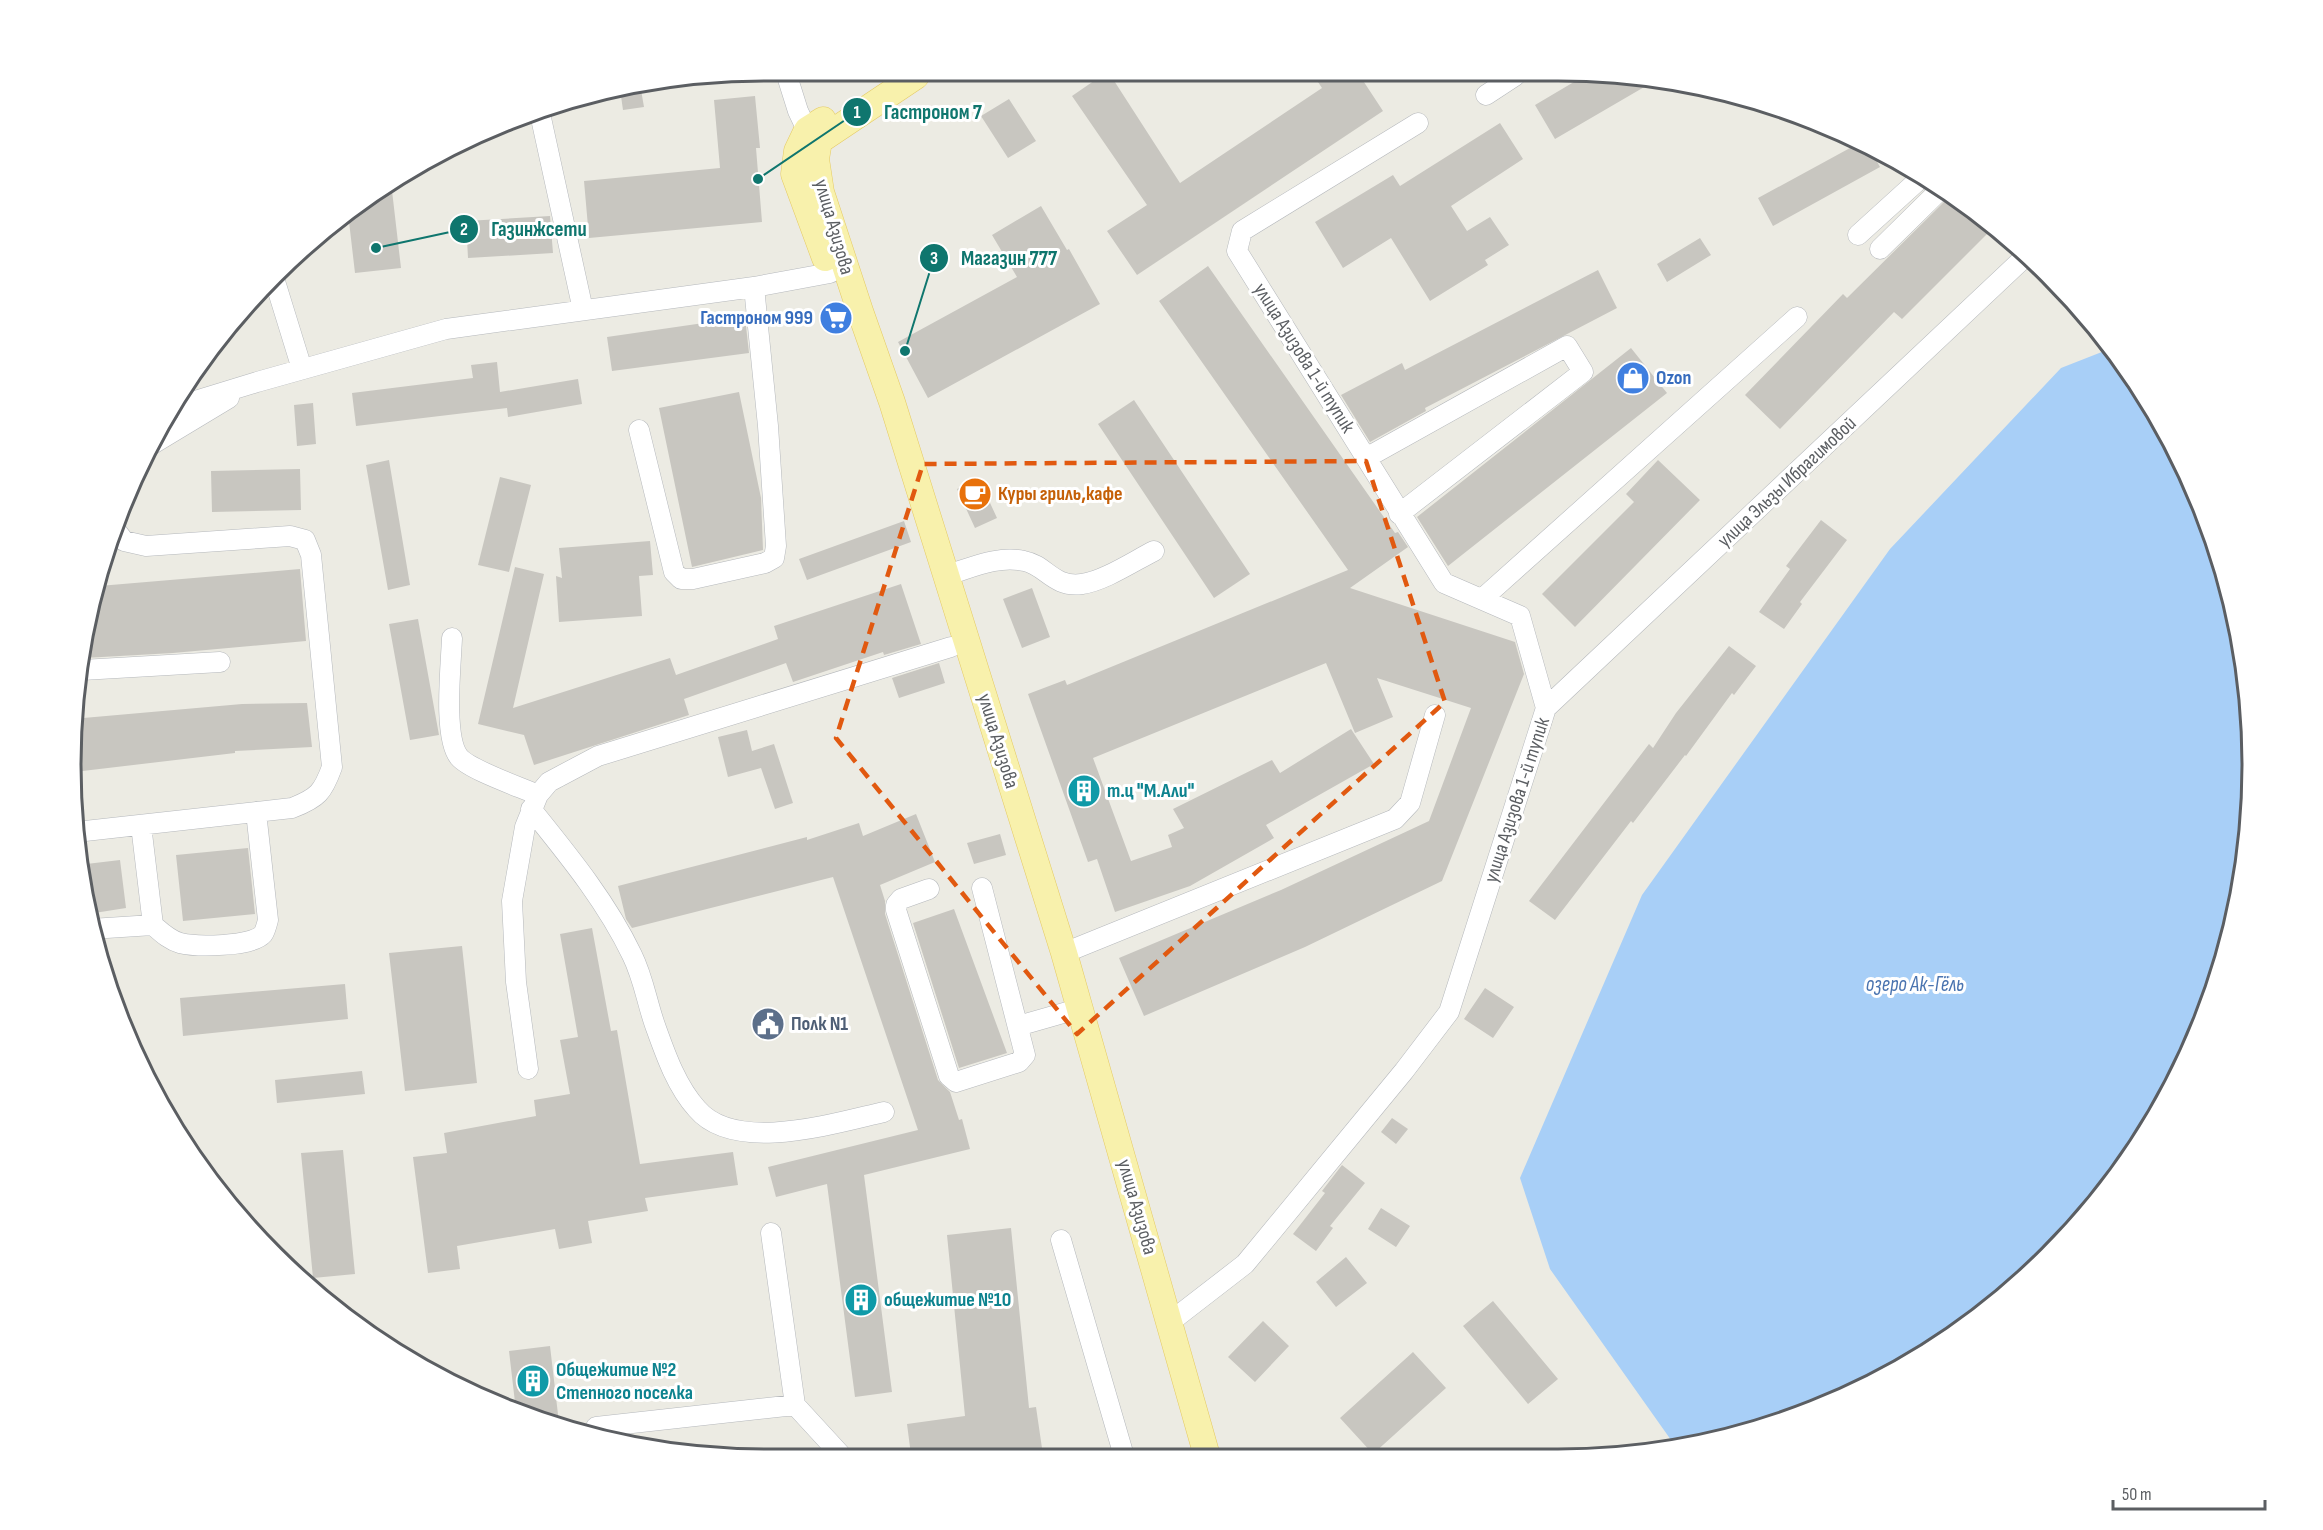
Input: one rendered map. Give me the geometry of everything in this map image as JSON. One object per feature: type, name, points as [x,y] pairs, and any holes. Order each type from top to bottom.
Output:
[{"type":"main road","points":[[807,130],[881,81]]},
{"type":"main road","name":"улица Азизова","points":[[909,81],[819,141],[816,159],[820,192],[892,402],[1064,953],[1205,1449]]},
{"type":"main road","name":"улица Азизова","points":[[807,130],[797,151],[794,174],[882,417],[933,580],[951,647],[1066,1012],[1187,1449]]},
{"type":"street","points":[[789,81],[798,111],[807,130]]},
{"type":"street","points":[[1486,95],[1507,81]]},
{"type":"street","points":[[541,118],[583,310]]},
{"type":"street","name":"улица Азизова 1-й тупик","points":[[1170,1322],[1245,1264],[1404,1071],[1449,1012],[1546,708],[1520,616],[1444,583],[1237,250],[1242,231],[1418,123]]},
{"type":"street","points":[[1858,235],[1916,183]]},
{"type":"street","points":[[1880,249],[1935,194]]},
{"type":"street","name":"улица Эльзы Ибрагимовой","points":[[1546,708],[2020,261]]},
{"type":"street","points":[[184,405],[446,329],[754,287],[830,273]]},
{"type":"street","points":[[276,286],[302,369]]},
{"type":"street","points":[[639,430],[674,572],[681,579],[693,579],[765,563],[774,558],[776,546],[769,438],[754,287]]},
{"type":"street","points":[[1482,598],[1797,317]]},
{"type":"street","points":[[1366,458],[1567,346],[1583,372],[1399,514]]},
{"type":"street","points":[[166,436],[257,382]]},
{"type":"street","points":[[84,831],[292,808],[310,801],[324,789],[332,766],[311,555],[305,540],[290,536],[146,546],[124,541],[120,536]]},
{"type":"street","points":[[947,575],[1004,558],[1027,561],[1062,584],[1082,584],[1095,580],[1154,550]]},
{"type":"street","points":[[452,638],[449,707],[451,738],[459,757],[535,802],[584,875],[632,954],[646,988],[655,1027],[678,1081],[698,1111],[722,1127],[757,1133],[803,1130],[884,1112]]},
{"type":"street","points":[[528,1069],[516,982],[512,901],[525,827],[535,802],[549,782],[598,756],[951,647]]},
{"type":"street","points":[[88,670],[220,662]]},
{"type":"street","points":[[1064,953],[1395,819],[1410,803],[1435,715]]},
{"type":"street","points":[[141,825],[153,925],[164,935],[179,943],[202,946],[252,941],[263,933],[268,920],[256,812]]},
{"type":"street","points":[[929,888],[897,901],[896,910],[952,1080],[961,1082],[1023,1059],[1025,1051],[982,888]]},
{"type":"street","points":[[101,928],[153,925]]},
{"type":"street","points":[[1018,1026],[1066,1012]]},
{"type":"street","points":[[771,1233],[795,1405],[835,1449]]},
{"type":"street","points":[[1061,1240],[1122,1449]]},
{"type":"street","points":[[596,1427],[795,1405]]},
{"type":"highlighted area","points":[[1366,461],[1445,702],[1077,1034],[836,738],[923,464]]},
{"type":"water","name":"озеро Ак-Гёль","points":[[2103,352],[2127,385],[2171,462],[2190,503],[2219,588],[2229,632],[2241,720],[2241,810],[2229,898],[2206,985],[2171,1068],[2127,1145],[2072,1216],[2042,1249],[2009,1279],[1938,1334],[1861,1378],[1778,1413],[1735,1426],[1670,1439],[1550,1269],[1520,1178],[1642,895],[1890,549],[2061,368]]},
{"type":"building","points":[[1094,81],[1114,81],[1180,183],[1322,88],[1317,81],[1363,81],[1383,111],[1137,275],[1107,231],[1147,205],[1072,96]]},
{"type":"building","points":[[1575,81],[1645,87],[1555,139],[1535,105]]},
{"type":"building","points":[[641,92],[644,107],[623,110],[621,96]]},
{"type":"building","points":[[755,96],[760,148],[756,148],[762,222],[589,238],[584,181],[720,168],[714,100]]},
{"type":"building","points":[[1009,99],[1036,141],[1008,158],[981,116]]},
{"type":"building","points":[[1500,123],[1523,159],[1451,206],[1467,231],[1490,217],[1509,245],[1485,260],[1488,265],[1430,301],[1391,238],[1343,268],[1315,222],[1393,175],[1400,186]]},
{"type":"building","points":[[1851,147],[1876,160],[1880,167],[1773,226],[1758,198]]},
{"type":"building","points":[[392,192],[401,268],[355,273],[349,222]]},
{"type":"building","points":[[1945,201],[1988,233],[1902,319],[1894,312],[1780,429],[1745,395],[1843,294],[1847,298]]},
{"type":"building","points":[[1041,206],[1067,250],[1069,249],[1100,304],[928,398],[898,342],[1017,277],[992,235]]},
{"type":"building","points":[[550,216],[553,253],[468,258],[466,221]]},
{"type":"building","points":[[1700,238],[1711,255],[1667,282],[1657,264]]},
{"type":"building","points":[[1208,266],[1395,533],[1398,532],[1408,547],[1350,588],[1515,642],[1524,674],[1442,881],[1305,947],[1144,1016],[1119,958],[1281,890],[1429,821],[1471,708],[1377,678],[1393,717],[1355,733],[1326,663],[1093,758],[1131,861],[1172,847],[1168,835],[1184,828],[1173,809],[1272,760],[1280,773],[1351,729],[1374,764],[1266,825],[1274,838],[1190,886],[1115,912],[1097,859],[1088,862],[1028,694],[1065,680],[1067,685],[1348,570],[1159,301]]},
{"type":"building","points":[[1598,270],[1617,308],[1425,408],[1426,411],[1370,442],[1341,395],[1402,363],[1405,370]]},
{"type":"building","points":[[745,317],[749,353],[612,371],[607,337]]},
{"type":"building","points":[[1631,348],[1667,393],[1448,566],[1417,517]]},
{"type":"building","points":[[497,362],[500,392],[578,379],[582,404],[508,417],[507,408],[356,426],[352,393],[473,378],[471,365]]},
{"type":"building","points":[[739,392],[761,498],[763,550],[692,567],[659,408]]},
{"type":"building","points":[[1134,400],[1250,574],[1214,598],[1098,424]]},
{"type":"building","points":[[313,403],[316,444],[297,446],[294,405]]},
{"type":"building","points":[[389,460],[410,585],[388,590],[366,465]]},
{"type":"building","points":[[1658,460],[1700,500],[1575,627],[1542,594],[1634,502],[1626,494]]},
{"type":"building","points":[[300,469],[301,510],[212,512],[211,471]]},
{"type":"building","points":[[500,477],[531,485],[509,572],[478,565]]},
{"type":"building","points":[[979,479],[997,518],[975,528],[957,489]]},
{"type":"building","points":[[1821,520],[1847,540],[1800,602],[1802,604],[1784,629],[1759,612],[1790,569],[1786,566]]},
{"type":"building","points":[[904,521],[911,542],[807,580],[799,559]]},
{"type":"building","points":[[650,541],[653,575],[639,576],[642,616],[559,622],[556,576],[562,578],[559,548]]},
{"type":"building","points":[[515,567],[544,574],[513,708],[670,658],[676,675],[778,639],[774,626],[901,584],[921,644],[884,655],[883,652],[793,682],[786,663],[684,699],[689,715],[534,765],[524,735],[478,724]]},
{"type":"building","points":[[300,569],[306,641],[90,658],[105,586]]},
{"type":"building","points":[[1032,588],[1050,637],[1022,648],[1003,599]]},
{"type":"building","points":[[418,619],[439,735],[410,740],[389,624]]},
{"type":"building","points":[[1729,646],[1756,666],[1734,695],[1732,693],[1686,756],[1633,823],[1631,821],[1555,920],[1529,901],[1649,744],[1653,748],[1676,713]]},
{"type":"building","points":[[939,663],[945,683],[899,698],[892,678]]},
{"type":"building","points":[[307,703],[312,747],[235,751],[235,753],[81,771],[82,718],[242,704]]},
{"type":"building","points":[[747,730],[752,751],[774,744],[793,803],[775,809],[761,768],[728,777],[718,737]]},
{"type":"building","points":[[916,814],[935,862],[880,885],[885,901],[885,914],[938,1080],[950,1092],[959,1120],[962,1119],[970,1149],[864,1175],[892,1392],[855,1397],[827,1184],[776,1197],[768,1167],[918,1130],[833,877],[632,928],[626,919],[618,886],[807,837],[807,840],[859,823],[863,836]]},
{"type":"building","points":[[1000,834],[1006,855],[974,864],[967,843]]},
{"type":"building","points":[[248,848],[255,914],[183,921],[176,855]]},
{"type":"building","points":[[120,860],[126,908],[97,913],[89,864]]},
{"type":"building","points":[[954,909],[1007,1053],[959,1068],[913,923]]},
{"type":"building","points":[[592,928],[611,1031],[617,1030],[640,1164],[733,1152],[738,1185],[645,1198],[648,1211],[588,1221],[592,1243],[559,1249],[555,1229],[457,1246],[460,1269],[428,1273],[413,1157],[447,1153],[444,1133],[536,1116],[534,1100],[570,1094],[560,1040],[578,1037],[560,934]]},
{"type":"building","points":[[462,946],[477,1083],[405,1091],[389,953]]},
{"type":"building","points":[[345,984],[348,1019],[183,1036],[180,998]]},
{"type":"building","points":[[1485,988],[1514,1007],[1493,1038],[1464,1019]]},
{"type":"building","points":[[362,1071],[365,1094],[277,1103],[275,1080]]},
{"type":"building","points":[[1392,1118],[1408,1129],[1396,1144],[1381,1132]]},
{"type":"building","points":[[343,1150],[355,1274],[313,1278],[301,1153]]},
{"type":"building","points":[[1342,1165],[1365,1183],[1330,1226],[1333,1228],[1316,1251],[1293,1234],[1325,1193],[1322,1191]]},
{"type":"building","points":[[1381,1208],[1410,1226],[1396,1247],[1368,1229]]},
{"type":"building","points":[[1011,1228],[1029,1408],[1036,1407],[1042,1449],[910,1449],[907,1424],[965,1416],[947,1235]]},
{"type":"building","points":[[1346,1257],[1367,1283],[1336,1307],[1316,1282]]},
{"type":"building","points":[[1493,1301],[1558,1379],[1528,1404],[1463,1326]]},
{"type":"building","points":[[1263,1321],[1289,1346],[1255,1382],[1228,1357]]},
{"type":"building","name":"Общежитие №2 Степного поселка","points":[[550,1346],[558,1417],[515,1402],[509,1351]]},
{"type":"building","points":[[1413,1352],[1446,1388],[1379,1449],[1368,1449],[1340,1418]]},
{"type":"place","name":"Гастроном 7","points":[[758,179]]},
{"type":"place","name":"Газинжсети","points":[[376,248]]},
{"type":"place","name":"Гастроном 999","points":[[836,318]]},
{"type":"place","name":"Магазин 777","points":[[905,351]]},
{"type":"place","name":"Ozon","points":[[1633,378]]},
{"type":"place","name":"Куры гриль,кафе","points":[[975,494]]},
{"type":"place","name":"т.ц \"М.Али\"","points":[[1084,791]]},
{"type":"place","name":"Полк N1","points":[[768,1024]]},
{"type":"place","name":"общежитие №10","points":[[861,1300]]},
{"type":"place","name":"Общежитие №2 Степного поселка","points":[[533,1381]]}]
